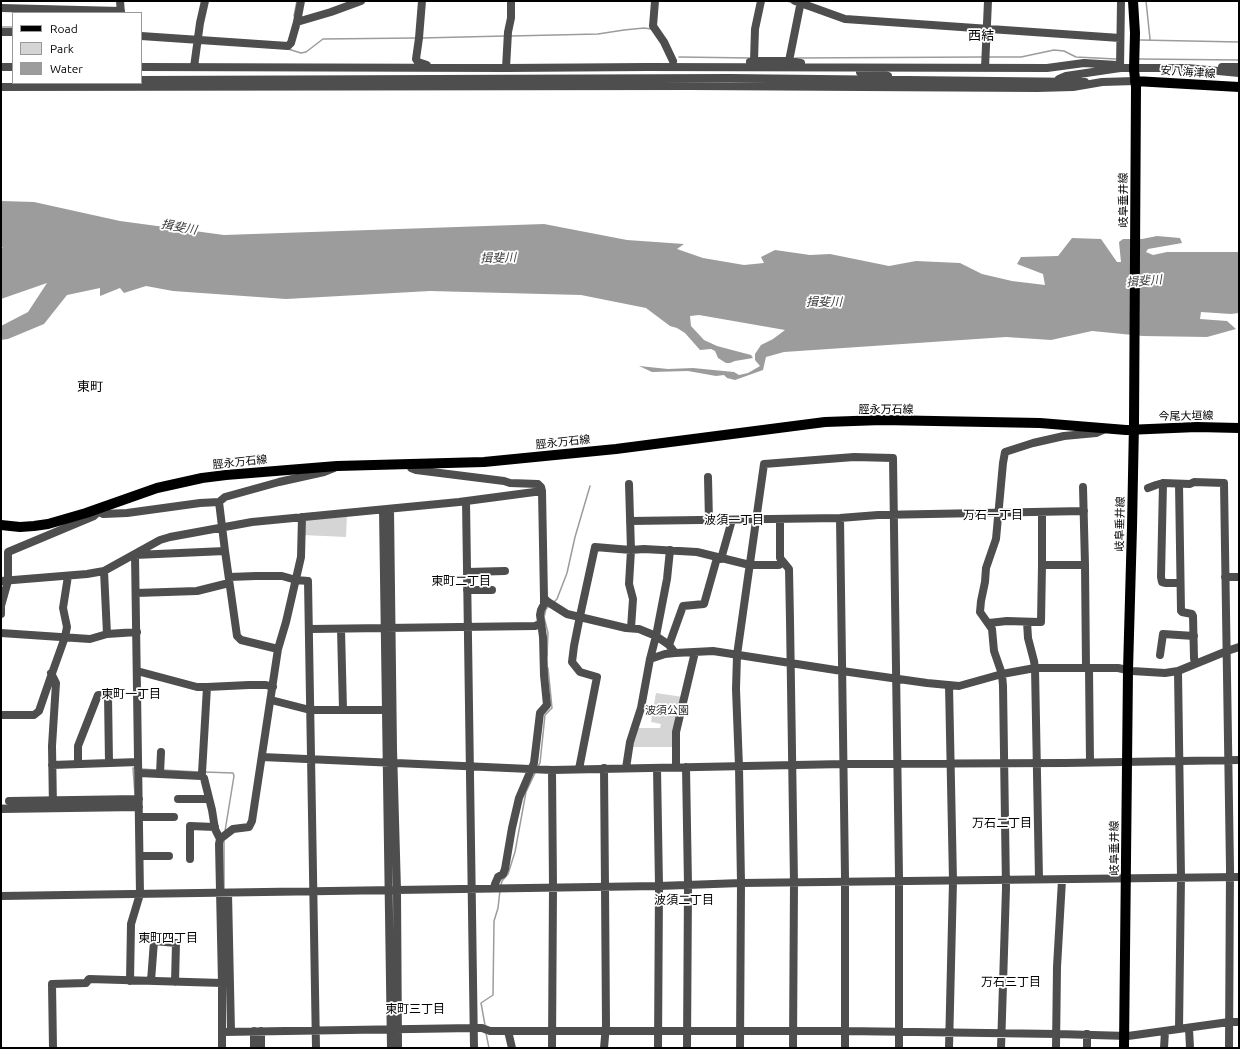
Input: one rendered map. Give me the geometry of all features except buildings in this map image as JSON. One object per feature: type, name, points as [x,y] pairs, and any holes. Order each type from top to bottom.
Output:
[{"type":"main road","name":"岐阜垂井線","points":[[1124,1048],[1128,670],[1134,426],[1135,33],[1133,1]]},
{"type":"main road","name":"安八海津線","points":[[1135,79],[1239,87]]},
{"type":"main road","name":"脛永万石線","points":[[1,525],[20,527],[48,524],[99,510],[157,488],[202,478],[337,466],[484,462],[616,449],[805,424],[854,420],[1040,423],[1105,429],[1134,426]]},
{"type":"main road","name":"今尾大垣線","points":[[1134,426],[1239,428]]},
{"type":"street","points":[[1,8],[121,12],[120,1]]},
{"type":"street","points":[[194,67],[197,40],[205,1]]},
{"type":"street","points":[[142,36],[288,46],[291,43],[301,1]]},
{"type":"street","points":[[297,22],[361,1]]},
{"type":"street","points":[[422,1],[416,59],[418,62],[427,65],[427,67]]},
{"type":"street","points":[[506,68],[508,32],[511,18],[511,1]]},
{"type":"street","points":[[655,1],[653,26],[664,42],[673,61]]},
{"type":"street","points":[[754,61],[755,29],[761,1]]},
{"type":"street","points":[[984,68],[988,1]]},
{"type":"street","points":[[1120,68],[1121,1]]},
{"type":"street","points":[[789,61],[799,2],[845,19],[1120,38]]},
{"type":"street","points":[[1,32],[12,32]]},
{"type":"street","points":[[647,67],[673,61],[700,67]]},
{"type":"street","points":[[728,67],[754,61],[789,61],[886,75],[903,80]]},
{"type":"street","points":[[142,67],[1047,68],[1084,63],[1117,65],[1120,68]]},
{"type":"street","points":[[1,67],[12,67]]},
{"type":"street","points":[[1054,80],[1066,76],[1120,68],[1239,67]]},
{"type":"street","points":[[1187,68],[1239,74]]},
{"type":"street","points":[[142,80],[722,78],[1054,80],[1102,82]]},
{"type":"street","points":[[1,87],[52,85],[1037,88],[1073,87],[1102,82],[1135,79]]},
{"type":"street","points":[[1002,1048],[1006,880],[1002,674],[994,651],[992,629],[980,612],[986,568],[996,539],[1003,463],[1005,452],[1032,443],[1064,436],[1096,433],[1105,429]]},
{"type":"street","points":[[740,1048],[741,883],[736,689],[737,655],[764,464],[854,457],[894,458],[899,882],[899,1048]]},
{"type":"street","points":[[410,463],[410,468],[416,470],[510,482],[538,484],[542,491],[544,604],[540,610],[540,624],[543,637],[544,675],[548,705],[540,713],[534,762],[519,798],[505,869],[503,874],[498,877],[494,884],[494,888]]},
{"type":"street","points":[[1,614],[8,552],[94,516],[99,510],[103,514],[127,513],[200,503],[219,502],[225,497],[279,482],[324,472],[337,466]]},
{"type":"street","points":[[708,477],[709,521]]},
{"type":"street","points":[[1162,483],[1161,577],[1162,582],[1180,583]]},
{"type":"street","points":[[1148,488],[1162,483],[1224,483],[1229,760],[1229,1048]]},
{"type":"street","points":[[629,484],[631,550],[629,584],[633,599],[631,628]]},
{"type":"street","points":[[1179,484],[1180,610],[1194,616],[1195,664]]},
{"type":"street","points":[[1083,487],[1090,762]]},
{"type":"street","points":[[5,581],[68,576],[104,571],[141,550],[165,539],[252,522],[466,501],[542,491]]},
{"type":"street","points":[[466,501],[474,1048]]},
{"type":"street","points":[[219,502],[237,636],[241,640],[278,649]]},
{"type":"street","points":[[386,509],[395,1029],[398,1048]]},
{"type":"street","points":[[630,521],[780,520],[878,515],[998,514],[1084,511]]},
{"type":"street","points":[[989,623],[1006,621],[1041,622],[1042,512]]},
{"type":"street","points":[[220,839],[233,829],[249,827],[252,821],[278,649],[286,622],[301,557],[302,517]]},
{"type":"street","points":[[840,518],[844,764],[845,1048]]},
{"type":"street","points":[[669,645],[683,606],[704,604],[732,520]]},
{"type":"street","points":[[780,520],[780,558],[789,569],[794,883],[793,1048]]},
{"type":"street","points":[[579,769],[597,677],[580,672],[572,662],[595,547],[631,550],[644,549],[697,552],[750,565],[779,565],[783,562]]},
{"type":"street","points":[[626,768],[630,742],[641,708],[656,636],[667,580],[670,550]]},
{"type":"street","points":[[135,554],[225,551]]},
{"type":"street","points":[[130,981],[131,924],[140,894],[135,554]]},
{"type":"street","points":[[1042,565],[1085,565]]},
{"type":"street","points":[[104,571],[107,634]]},
{"type":"street","points":[[467,572],[505,571]]},
{"type":"street","points":[[1,715],[34,715],[39,712],[65,637],[67,627],[63,608],[68,576]]},
{"type":"street","points":[[136,592],[197,591],[229,580],[256,576],[282,576],[296,580],[308,581],[316,1048]]},
{"type":"street","points":[[1226,577],[1239,577]]},
{"type":"street","points":[[467,590],[492,590]]},
{"type":"street","points":[[544,598],[567,614],[626,628],[639,629],[656,636],[669,645],[676,653]]},
{"type":"street","points":[[1026,622],[1035,668],[1038,880]]},
{"type":"street","points":[[310,630],[467,626],[535,626],[540,624]]},
{"type":"street","points":[[388,628],[386,710],[390,764]]},
{"type":"street","points":[[341,629],[343,710]]},
{"type":"street","points":[[1,632],[90,639],[107,634],[136,632]]},
{"type":"street","points":[[1160,655],[1163,634],[1194,636]]},
{"type":"street","points":[[650,659],[665,654],[713,651],[842,671],[959,686],[1002,674],[1035,668],[1118,668],[1159,674],[1178,671],[1239,647]]},
{"type":"street","points":[[676,768],[676,732],[695,652]]},
{"type":"street","points":[[137,671],[197,687],[266,685],[272,687]]},
{"type":"street","points":[[1178,671],[1181,877],[1180,1029]]},
{"type":"street","points":[[52,673],[56,683],[52,746],[53,804]]},
{"type":"street","points":[[949,685],[953,881],[949,1048]]},
{"type":"street","points":[[201,776],[207,687]]},
{"type":"street","points":[[78,764],[78,746],[98,695],[108,695],[109,763]]},
{"type":"street","points":[[271,700],[310,710],[386,710]]},
{"type":"street","points":[[160,774],[161,752]]},
{"type":"street","points":[[262,757],[390,764],[552,770],[844,764],[1239,760]]},
{"type":"street","points":[[52,765],[138,762]]},
{"type":"street","points":[[686,767],[688,885],[687,1048]]},
{"type":"street","points":[[604,768],[604,1048]]},
{"type":"street","points":[[657,768],[659,886],[658,1048]]},
{"type":"street","points":[[552,770],[552,1048]]},
{"type":"street","points":[[139,773],[201,776],[204,778],[215,826],[220,839],[219,844],[224,893],[227,1032],[222,1048]]},
{"type":"street","points":[[178,799],[209,799]]},
{"type":"street","points":[[9,801],[53,804],[139,803]]},
{"type":"street","points":[[1,809],[53,804]]},
{"type":"street","points":[[139,817],[174,817]]},
{"type":"street","points":[[190,859],[190,826],[215,826]]},
{"type":"street","points":[[140,856],[169,856]]},
{"type":"street","points":[[1,896],[605,887],[741,883],[845,883],[1239,877]]},
{"type":"street","points":[[1056,1048],[1057,967],[1062,880]]},
{"type":"street","points":[[224,893],[222,983],[227,1032]]},
{"type":"street","points":[[151,981],[154,942],[176,943],[175,982]]},
{"type":"street","points":[[53,1048],[52,984],[86,983],[89,979],[222,983]]},
{"type":"street","points":[[227,1032],[482,1028],[490,1031],[950,1032],[1124,1036],[1229,1022],[1239,1022]]},
{"type":"street","points":[[1189,1028],[1190,1048]]},
{"type":"street","points":[[391,1048],[395,1029]]},
{"type":"street","points":[[254,1048],[257,1031]]},
{"type":"street","points":[[257,1031],[261,1048]]},
{"type":"street","points":[[508,1031],[512,1048]]},
{"type":"street","points":[[1164,1048],[1165,1031]]},
{"type":"street","points":[[1087,1034],[1088,1048]]},
{"type":"green space","points":[[347,514],[346,537],[303,535],[304,518]]},
{"type":"green space","name":"波須公園","points":[[656,693],[683,697],[674,747],[631,747],[636,728],[660,728],[661,724],[651,722]]},
{"type":"water","name":"揖斐川","points":[[1,201],[34,202],[120,221],[224,235],[544,224],[627,240],[684,244],[677,249],[703,258],[744,265],[764,263],[761,257],[775,250],[810,255],[830,254],[889,266],[916,261],[960,263],[982,274],[1012,281],[1045,285],[1043,274],[1017,264],[1021,257],[1058,256],[1072,238],[1101,239],[1117,262],[1121,262],[1119,242],[1123,239],[1142,239],[1157,236],[1180,238],[1182,243],[1148,249],[1146,252],[1153,255],[1167,252],[1239,252],[1239,313],[1231,314],[1201,312],[1200,319],[1227,321],[1236,329],[1207,337],[1143,336],[1092,331],[1051,340],[1006,337],[784,352],[766,357],[763,370],[735,380],[727,378],[724,375],[716,376],[688,371],[652,372],[639,366],[668,369],[693,368],[734,372],[739,375],[748,373],[760,366],[755,360],[755,354],[761,345],[773,339],[785,330],[699,315],[690,316],[691,326],[704,340],[717,346],[751,355],[753,358],[726,363],[718,358],[715,351],[711,349],[700,350],[685,333],[670,326],[646,308],[581,295],[430,291],[286,299],[173,291],[146,286],[124,293],[120,288],[100,296],[100,288],[67,295],[44,324],[8,339],[1,340],[1,326],[28,312],[47,283],[1,299],[1,249],[3,247],[1,247]]},
{"type":"waterway","points":[[294,16],[297,1]]},
{"type":"waterway","points":[[787,1],[793,3]]},
{"type":"waterway","points":[[1146,1],[1150,39]]},
{"type":"waterway","points":[[1,27],[12,27]]},
{"type":"waterway","points":[[511,36],[598,34],[644,28],[651,29]]},
{"type":"waterway","points":[[421,38],[505,36]]},
{"type":"waterway","points":[[288,49],[301,53],[306,52],[323,39],[415,38]]},
{"type":"waterway","points":[[1140,40],[1239,42]]},
{"type":"waterway","points":[[989,57],[1021,57],[1054,50],[1064,51],[1076,57],[1116,59]]},
{"type":"waterway","points":[[679,57],[751,58]]},
{"type":"waterway","points":[[795,58],[983,57]]},
{"type":"waterway","points":[[1139,59],[1239,60]]},
{"type":"waterway","points":[[554,602],[557,599],[567,573],[575,537],[590,486]]},
{"type":"waterway","points":[[547,656],[548,633],[544,617],[546,609],[549,606]]},
{"type":"waterway","points":[[538,766],[540,763],[545,715],[552,708],[548,668]]},
{"type":"waterway","points":[[135,768],[133,768],[135,795]]},
{"type":"waterway","points":[[141,769],[157,770]]},
{"type":"waterway","points":[[163,770],[199,772]]},
{"type":"waterway","points":[[205,772],[233,773],[234,776],[225,831]]},
{"type":"waterway","points":[[501,885],[502,881],[508,874],[515,852],[526,792],[535,773]]},
{"type":"waterway","points":[[1,805],[9,805]]},
{"type":"waterway","points":[[224,841],[224,891]]},
{"type":"waterway","points":[[485,1025],[481,1003],[493,995],[494,921],[498,908],[500,890]]},
{"type":"waterway","points":[[486,1033],[489,1048]]},
{"type":"district","name":"西結","points":[[981,36]]},
{"type":"district","name":"東町","points":[[90,387]]},
{"type":"district","name":"万石一丁目","points":[[993,515]]},
{"type":"district","name":"波須一丁目","points":[[734,520]]},
{"type":"district","name":"東町二丁目","points":[[461,581]]},
{"type":"district","name":"東町一丁目","points":[[131,694]]},
{"type":"district","name":"万石二丁目","points":[[1002,823]]},
{"type":"district","name":"波須二丁目","points":[[684,900]]},
{"type":"district","name":"東町四丁目","points":[[168,938]]},
{"type":"district","name":"万石三丁目","points":[[1011,982]]},
{"type":"district","name":"東町三丁目","points":[[415,1009]]}]
